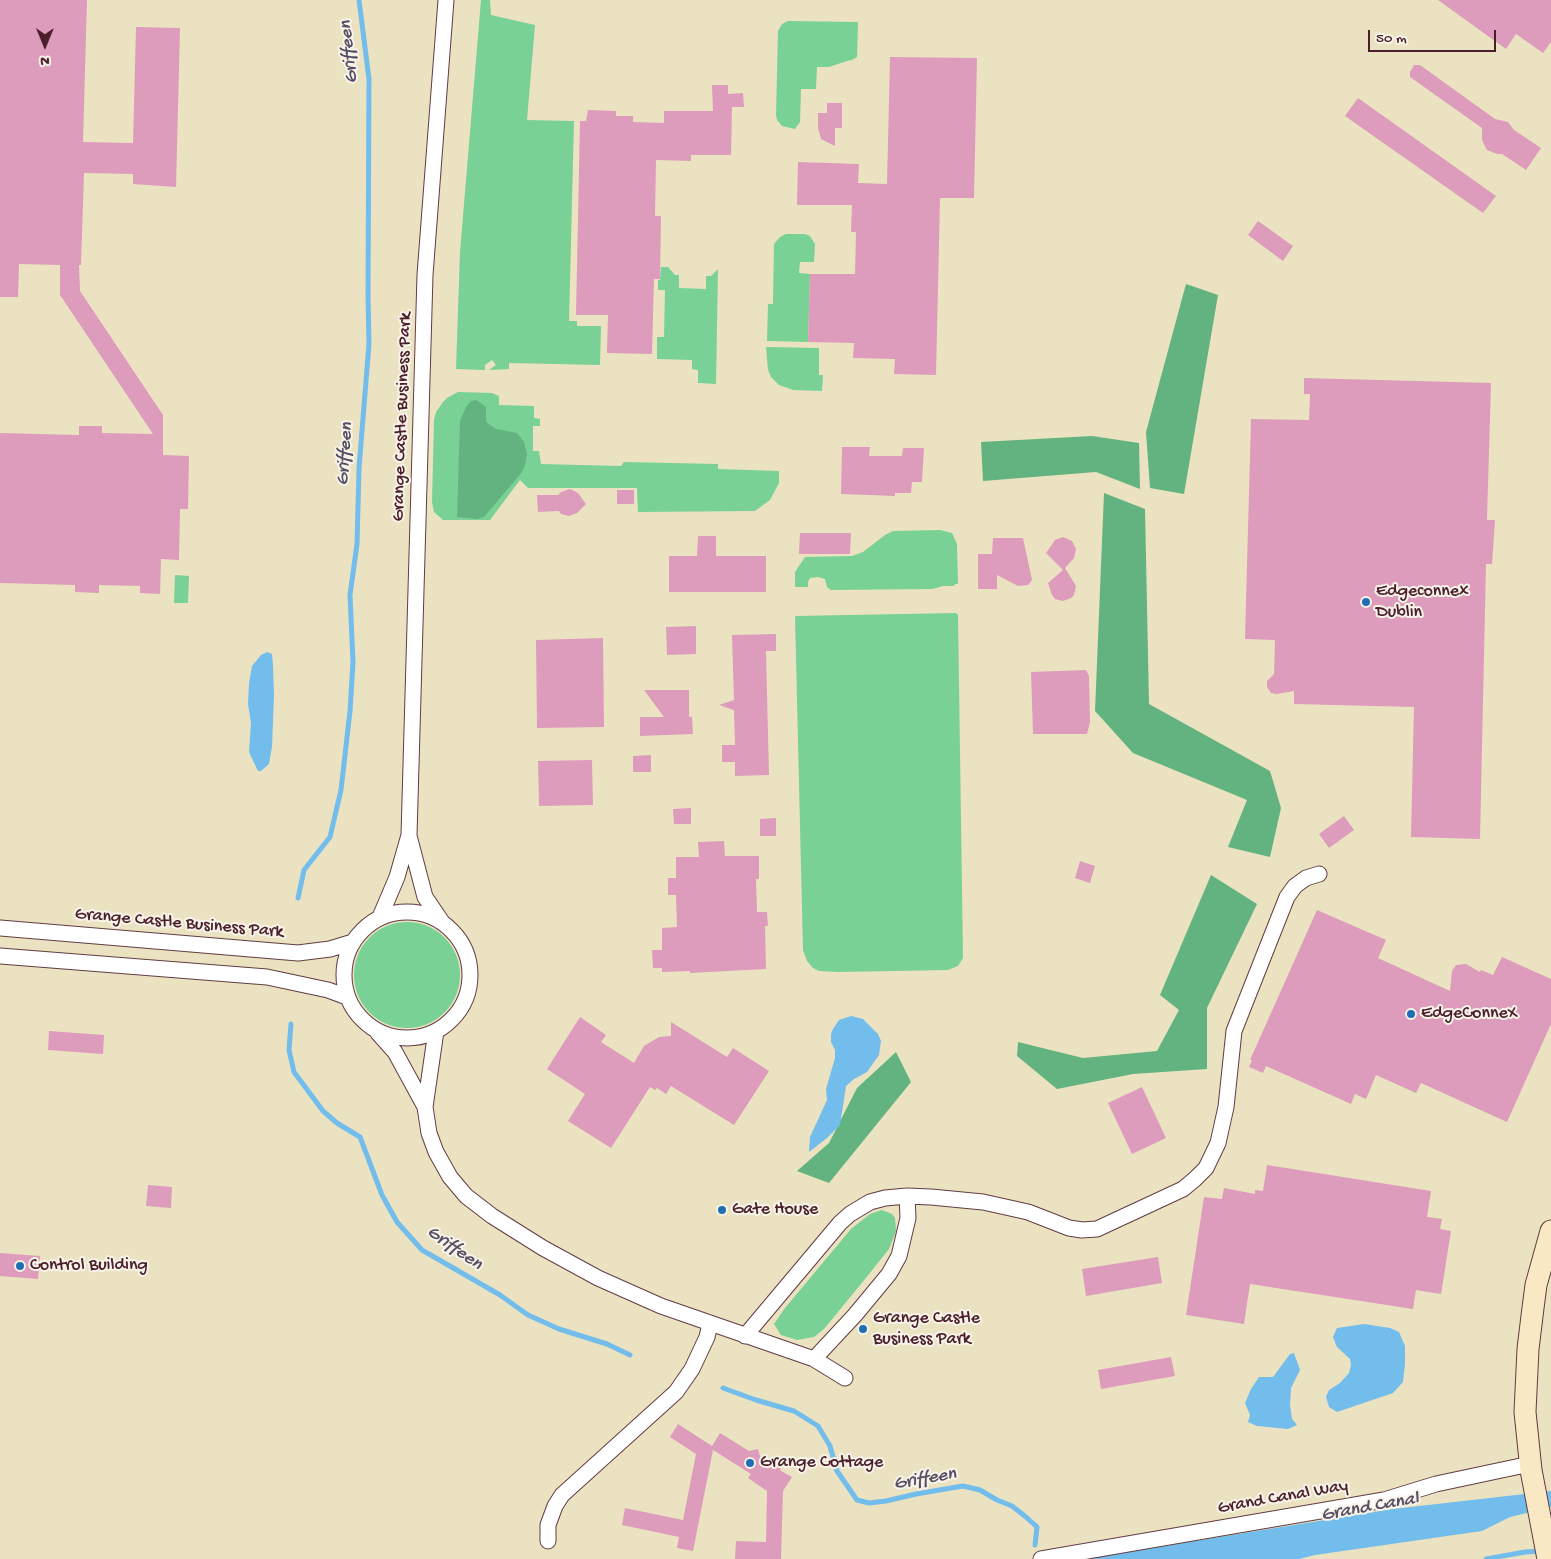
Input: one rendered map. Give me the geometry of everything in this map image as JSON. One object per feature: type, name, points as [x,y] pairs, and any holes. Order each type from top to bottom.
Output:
[{"type":"main road","points":[[1548,1559],[1547,1527],[1534,1486],[1525,1412],[1528,1349],[1536,1285],[1551,1231]]},
{"type":"street","name":"Grange Castle Business Park","points":[[380,917],[397,877],[409,835],[425,275],[446,0]]},
{"type":"street","name":"Grange Castle Business Park","points":[[409,835],[425,897],[442,922]]},
{"type":"street","points":[[745,1336],[840,1223],[850,1214],[870,1202],[907,1196],[999,1205],[1028,1212],[1068,1228],[1082,1230],[1097,1229],[1189,1184],[1206,1168],[1218,1143],[1226,1107],[1234,1030],[1287,897],[1295,886],[1306,878],[1319,874]]},
{"type":"street","points":[[376,1030],[395,1037],[416,1037],[436,1031],[451,1020],[462,1006],[469,988],[470,969],[465,951],[456,935],[442,922],[425,914],[406,912],[380,917],[367,926],[353,942],[346,957],[343,974],[347,997],[359,1017],[376,1030],[395,1052],[425,1107]]},
{"type":"street","name":"Grange Castle Business Park","points":[[0,928],[298,953],[330,949],[353,942]]},
{"type":"street","points":[[0,956],[267,977],[328,990],[347,997]]},
{"type":"street","points":[[436,1031],[425,1107],[429,1133],[436,1152],[450,1177],[466,1196],[492,1216],[543,1248],[598,1278],[661,1306],[814,1359],[845,1378]]},
{"type":"street","points":[[814,1359],[865,1302],[888,1274],[899,1256],[908,1218],[907,1196]]},
{"type":"street","points":[[548,1541],[548,1525],[555,1506],[562,1495],[676,1392],[692,1369],[707,1337],[710,1324]]},
{"type":"street","name":"Grand Canal Way","points":[[1041,1559],[1384,1500],[1436,1484],[1530,1464]]},
{"type":"green space","points":[[481,0],[490,0],[491,15],[535,25],[527,120],[574,121],[569,321],[577,321],[577,326],[601,326],[600,365],[509,363],[509,369],[489,370],[496,365],[492,360],[485,365],[485,370],[456,369],[460,252]]},
{"type":"green space","points":[[788,21],[858,22],[857,57],[829,67],[817,67],[816,89],[801,89],[800,122],[795,129],[782,126],[777,120],[776,115],[778,31],[782,24]]},
{"type":"green space","points":[[786,234],[805,234],[810,236],[815,244],[814,262],[800,262],[799,273],[810,274],[808,342],[767,341],[768,304],[773,304],[774,244],[780,237]]},
{"type":"green space","points":[[661,267],[668,267],[675,275],[679,275],[679,288],[706,289],[706,276],[711,276],[718,269],[716,384],[698,383],[698,370],[692,369],[692,360],[657,359],[657,337],[664,337],[665,290],[658,290]]},
{"type":"green space","points":[[1186,284],[1218,295],[1184,494],[1150,488],[1146,432]]},
{"type":"green space","points":[[766,347],[819,348],[819,375],[823,375],[822,391],[793,390],[779,385],[771,377],[768,370]]},
{"type":"green space","points":[[458,392],[492,393],[499,396],[499,405],[534,406],[534,418],[540,419],[540,426],[533,426],[533,451],[539,451],[541,464],[621,466],[624,462],[718,464],[718,469],[779,471],[779,483],[770,500],[755,511],[638,512],[637,488],[528,488],[520,480],[490,520],[443,520],[434,512],[432,502],[434,420],[436,412],[443,402]]},
{"type":"green space","points":[[476,400],[486,407],[486,422],[496,429],[517,433],[524,442],[527,454],[522,472],[484,517],[477,519],[457,517],[460,421],[466,407],[471,401]]},
{"type":"green space","points":[[1092,436],[1139,443],[1140,489],[1096,472],[983,481],[981,442]]},
{"type":"green space","points":[[1104,493],[1145,509],[1149,704],[1270,771],[1281,808],[1270,857],[1228,847],[1247,800],[1133,753],[1095,711]]},
{"type":"green space","points":[[940,530],[952,533],[957,544],[958,584],[954,586],[943,586],[933,589],[831,590],[827,587],[825,579],[818,577],[810,578],[808,587],[795,587],[795,572],[805,557],[852,556],[863,552],[893,531]]},
{"type":"green space","points":[[175,575],[189,576],[188,603],[174,603]]},
{"type":"green space","points":[[956,613],[958,615],[963,958],[958,966],[948,970],[819,971],[813,968],[807,961],[803,950],[795,616]]},
{"type":"green space","points":[[1211,875],[1257,904],[1207,1008],[1207,1069],[1133,1074],[1057,1089],[1017,1056],[1018,1042],[1083,1058],[1157,1051],[1179,1010],[1160,995]]},
{"type":"green space","points":[[407,922],[427,926],[444,938],[456,955],[460,975],[456,995],[444,1012],[427,1024],[407,1028],[387,1024],[370,1012],[358,995],[354,975],[358,955],[370,938],[387,926]]},
{"type":"green space","points":[[896,1052],[911,1082],[829,1183],[797,1171],[829,1143],[857,1088]]},
{"type":"green space","points":[[882,1210],[892,1214],[895,1218],[896,1231],[889,1249],[865,1279],[824,1329],[814,1337],[797,1340],[781,1335],[774,1324],[785,1308],[851,1229],[870,1214]]},
{"type":"water","points":[[267,652],[272,654],[273,665],[272,747],[269,764],[261,771],[258,771],[249,752],[251,723],[248,704],[249,683],[252,666],[261,655]]},
{"type":"water","points":[[851,1016],[863,1019],[878,1034],[881,1041],[879,1055],[867,1072],[846,1086],[840,1125],[809,1152],[810,1137],[827,1100],[826,1089],[835,1058],[831,1034],[839,1020]]},
{"type":"water","points":[[1364,1324],[1390,1328],[1399,1332],[1405,1346],[1403,1382],[1393,1393],[1337,1412],[1329,1407],[1326,1397],[1329,1390],[1340,1383],[1349,1373],[1351,1365],[1350,1359],[1337,1347],[1333,1337],[1337,1328]]},
{"type":"water","points":[[1294,1353],[1300,1370],[1291,1388],[1290,1405],[1292,1419],[1297,1425],[1288,1429],[1257,1426],[1248,1422],[1250,1415],[1245,1403],[1259,1377],[1273,1377],[1290,1354]]},
{"type":"water","points":[[1551,1491],[1551,1507],[1510,1517],[1482,1531],[1315,1555],[1299,1559],[1083,1559],[1393,1509]]},
{"type":"building","points":[[0,0],[87,0],[83,142],[133,143],[136,27],[180,28],[176,187],[133,184],[133,174],[84,173],[81,265],[79,265],[80,291],[163,415],[163,455],[189,456],[188,509],[180,509],[179,560],[161,559],[160,594],[140,593],[140,586],[99,585],[99,593],[75,592],[75,585],[0,583],[0,433],[79,435],[79,426],[102,426],[102,433],[153,434],[60,295],[60,265],[19,264],[18,297],[0,297]]},
{"type":"building","points":[[1438,0],[1551,0],[1551,42],[1543,53],[1516,34],[1506,49]]},
{"type":"building","points":[[890,57],[977,58],[974,198],[940,198],[936,375],[894,374],[895,359],[853,358],[854,343],[808,342],[810,274],[855,274],[856,232],[851,232],[852,205],[797,205],[798,162],[859,164],[858,183],[887,184]]},
{"type":"building","points":[[1414,65],[1420,65],[1495,119],[1508,122],[1514,130],[1541,148],[1526,170],[1502,154],[1487,150],[1482,140],[1482,128],[1410,77],[1410,72]]},
{"type":"building","points":[[712,85],[728,85],[728,94],[743,93],[744,107],[732,107],[731,155],[691,155],[691,161],[656,160],[655,216],[661,216],[660,279],[654,279],[652,354],[607,353],[608,315],[576,315],[580,121],[586,121],[588,110],[616,111],[616,116],[633,116],[633,122],[664,123],[664,111],[713,111]]},
{"type":"building","points":[[1358,98],[1496,196],[1483,213],[1345,116]]},
{"type":"building","points":[[827,103],[842,103],[842,128],[835,128],[835,146],[821,139],[818,128],[818,113],[827,113]]},
{"type":"building","points":[[1258,221],[1293,246],[1283,261],[1248,235]]},
{"type":"building","name":"Edgeconnex Dublin","points":[[1304,378],[1491,383],[1487,520],[1495,520],[1492,564],[1486,564],[1480,839],[1411,837],[1414,707],[1294,704],[1294,691],[1277,694],[1271,693],[1267,687],[1267,681],[1274,674],[1275,640],[1245,639],[1251,419],[1309,420],[1310,394],[1304,394]]},
{"type":"building","points":[[842,447],[870,447],[869,456],[902,456],[903,448],[924,448],[922,482],[912,482],[911,493],[895,493],[895,496],[841,494]]},
{"type":"building","points":[[570,489],[578,493],[586,504],[577,513],[569,516],[561,514],[559,511],[538,512],[537,495],[558,495]]},
{"type":"building","points":[[617,490],[634,490],[634,504],[617,504]]},
{"type":"building","points":[[800,533],[851,533],[850,554],[799,554]]},
{"type":"building","points":[[698,536],[716,536],[716,556],[766,556],[766,592],[669,592],[669,556],[697,556]]},
{"type":"building","points":[[1063,537],[1072,541],[1076,549],[1074,558],[1065,568],[1076,586],[1074,595],[1063,601],[1055,599],[1048,583],[1063,570],[1046,553],[1055,540]]},
{"type":"building","points":[[993,538],[1023,538],[1032,580],[1028,585],[1018,586],[997,575],[997,589],[978,589],[978,554],[992,554]]},
{"type":"building","points":[[696,626],[696,654],[667,655],[666,627]]},
{"type":"building","points":[[776,634],[776,651],[766,651],[769,775],[735,776],[735,762],[722,762],[722,745],[735,745],[734,710],[719,705],[734,700],[732,635]]},
{"type":"building","points":[[603,638],[604,727],[537,728],[536,640]]},
{"type":"building","points":[[1086,670],[1089,676],[1090,722],[1087,734],[1033,734],[1031,672]]},
{"type":"building","points":[[644,690],[689,690],[689,717],[692,717],[693,734],[640,736],[640,717],[664,717]]},
{"type":"building","points":[[651,755],[651,772],[633,772],[633,756]]},
{"type":"building","points":[[592,760],[593,805],[539,806],[538,761]]},
{"type":"building","points":[[691,808],[691,824],[674,824],[673,809]]},
{"type":"building","points":[[1344,816],[1354,830],[1329,848],[1319,834]]},
{"type":"building","points":[[776,818],[776,836],[760,836],[760,819]]},
{"type":"building","points":[[724,841],[725,856],[759,856],[759,879],[756,879],[757,912],[767,912],[768,926],[765,926],[766,969],[690,973],[690,971],[662,972],[662,968],[653,968],[652,950],[662,950],[662,928],[677,927],[676,895],[668,895],[668,878],[676,878],[676,857],[699,857],[698,842]]},
{"type":"building","points":[[1080,861],[1095,866],[1090,883],[1075,878]]},
{"type":"building","name":"EdgeConneX","points":[[1317,910],[1386,940],[1378,958],[1450,991],[1452,971],[1456,965],[1466,964],[1480,972],[1481,970],[1493,975],[1502,957],[1551,979],[1551,1024],[1507,1122],[1421,1083],[1416,1093],[1376,1075],[1366,1099],[1355,1094],[1351,1104],[1266,1066],[1263,1073],[1249,1067],[1252,1060],[1250,1060]]},
{"type":"building","points":[[580,1017],[606,1035],[601,1042],[634,1063],[644,1046],[659,1037],[671,1036],[671,1022],[727,1057],[733,1048],[769,1071],[734,1125],[671,1086],[666,1094],[657,1088],[655,1090],[650,1087],[611,1148],[568,1121],[585,1094],[547,1069]]},
{"type":"building","points":[[49,1031],[104,1035],[103,1054],[48,1050]]},
{"type":"building","points":[[1142,1087],[1166,1138],[1132,1154],[1108,1103]]},
{"type":"building","points":[[1267,1165],[1431,1191],[1427,1217],[1442,1219],[1440,1229],[1451,1231],[1441,1294],[1416,1290],[1413,1309],[1250,1284],[1244,1324],[1186,1315],[1204,1197],[1222,1199],[1224,1188],[1255,1194],[1255,1190],[1263,1191]]},
{"type":"building","points":[[148,1185],[172,1187],[171,1208],[146,1206]]},
{"type":"building","name":"Control Building","points":[[0,1253],[40,1256],[38,1279],[0,1276]]},
{"type":"building","points":[[1158,1257],[1162,1283],[1086,1296],[1082,1269]]},
{"type":"building","points":[[1171,1357],[1175,1376],[1101,1389],[1098,1370]]},
{"type":"building","points":[[678,1424],[712,1446],[720,1433],[749,1451],[758,1449],[763,1466],[778,1461],[781,1471],[792,1477],[783,1491],[781,1559],[735,1559],[736,1541],[766,1542],[767,1491],[748,1478],[751,1474],[713,1450],[693,1551],[677,1548],[679,1537],[622,1525],[625,1508],[683,1520],[696,1454],[670,1437]]},
{"type":"waterway","name":"Griffeen","points":[[298,898],[304,870],[330,837],[341,790],[350,711],[353,662],[350,595],[357,544],[359,468],[369,344],[369,79],[359,0]]},
{"type":"waterway","name":"Griffeen","points":[[291,1024],[289,1050],[294,1072],[323,1111],[337,1123],[360,1137],[382,1195],[397,1222],[422,1250],[500,1295],[528,1315],[559,1329],[607,1344],[630,1355]]},
{"type":"waterway","name":"Griffeen","points":[[723,1388],[794,1411],[818,1426],[830,1446],[837,1471],[857,1500],[869,1503],[886,1501],[963,1486],[980,1490],[1012,1506],[1037,1527],[1035,1545]]},
{"type":"waterway","points":[[1486,1559],[1541,1551]]},
{"type":"place","name":"Edgeconnex Dublin","points":[[1366,602]]},
{"type":"place","name":"EdgeConneX","points":[[1411,1014]]},
{"type":"place","name":"Gate House","points":[[722,1210]]},
{"type":"place","name":"Control Building","points":[[20,1266]]},
{"type":"place","name":"Grange Castle Business Park","points":[[863,1329]]},
{"type":"place","name":"Grange Cottage","points":[[750,1463]]},
{"type":"water label","name":"Grand Canal","points":[[1370,1508]]}]
